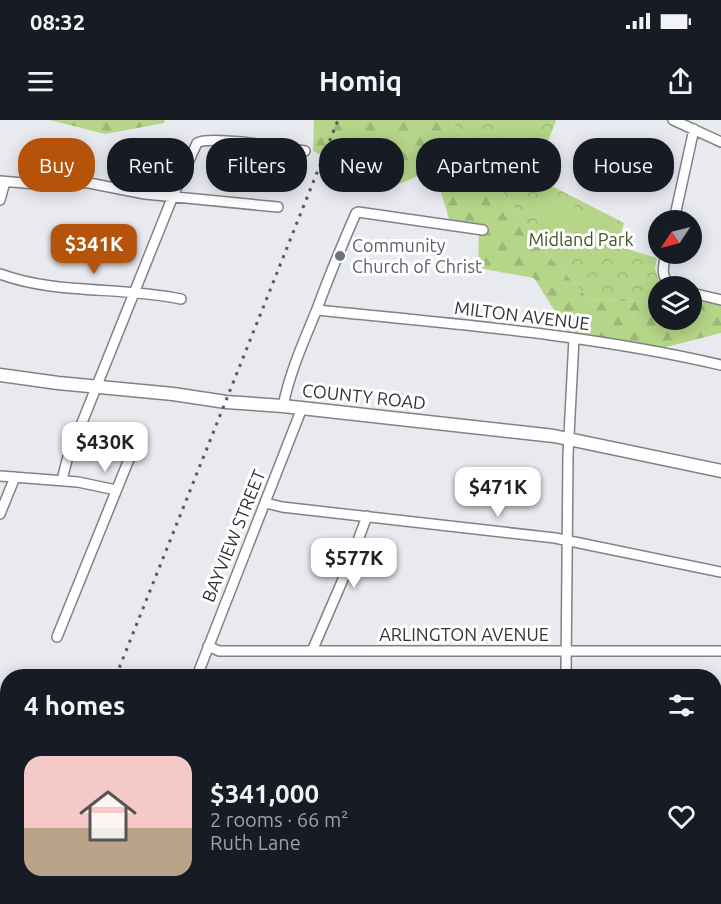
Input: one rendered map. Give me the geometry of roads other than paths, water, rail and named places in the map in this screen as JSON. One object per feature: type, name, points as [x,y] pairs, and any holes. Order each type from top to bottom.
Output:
[{"type":"street","points":[[673,120],[721,142]]},
{"type":"street","points":[[676,210],[694,129]]},
{"type":"street","points":[[62,480],[67,460],[192,150],[200,141],[206,141]]},
{"type":"street","points":[[0,200],[2,181],[48,184],[68,182],[89,183],[145,194],[278,207]]},
{"type":"street","points":[[283,405],[294,363],[337,256],[358,212],[483,231]]},
{"type":"street","points":[[0,274],[25,283],[135,292],[181,299]]},
{"type":"street","points":[[702,295],[721,300]]},
{"type":"street","name":"MILTON AVENUE","points":[[317,310],[574,338],[652,350],[721,365]]},
{"type":"street","points":[[566,669],[566,540],[574,338]]},
{"type":"street","name":"COUNTY ROAD","points":[[0,375],[226,402],[283,405],[569,439],[721,471]]},
{"type":"street","name":"BAYVIEW STREET","points":[[200,669],[302,408]]},
{"type":"street","points":[[57,637],[134,447]]},
{"type":"street","points":[[0,476],[62,480],[116,490]]},
{"type":"street","points":[[0,514],[15,477]]},
{"type":"street","points":[[266,503],[282,507],[566,540],[721,572]]},
{"type":"street","points":[[312,651],[347,570],[367,516]]},
{"type":"street","name":"ARLINGTON AVENUE","points":[[208,646],[219,651],[721,651]]},
{"type":"railway","points":[[119,669],[338,120]]},
{"type":"place","name":"Community Church of Christ","points":[[340,256]]},
{"type":"park label","name":"Midland Park","points":[[581,240]]}]
